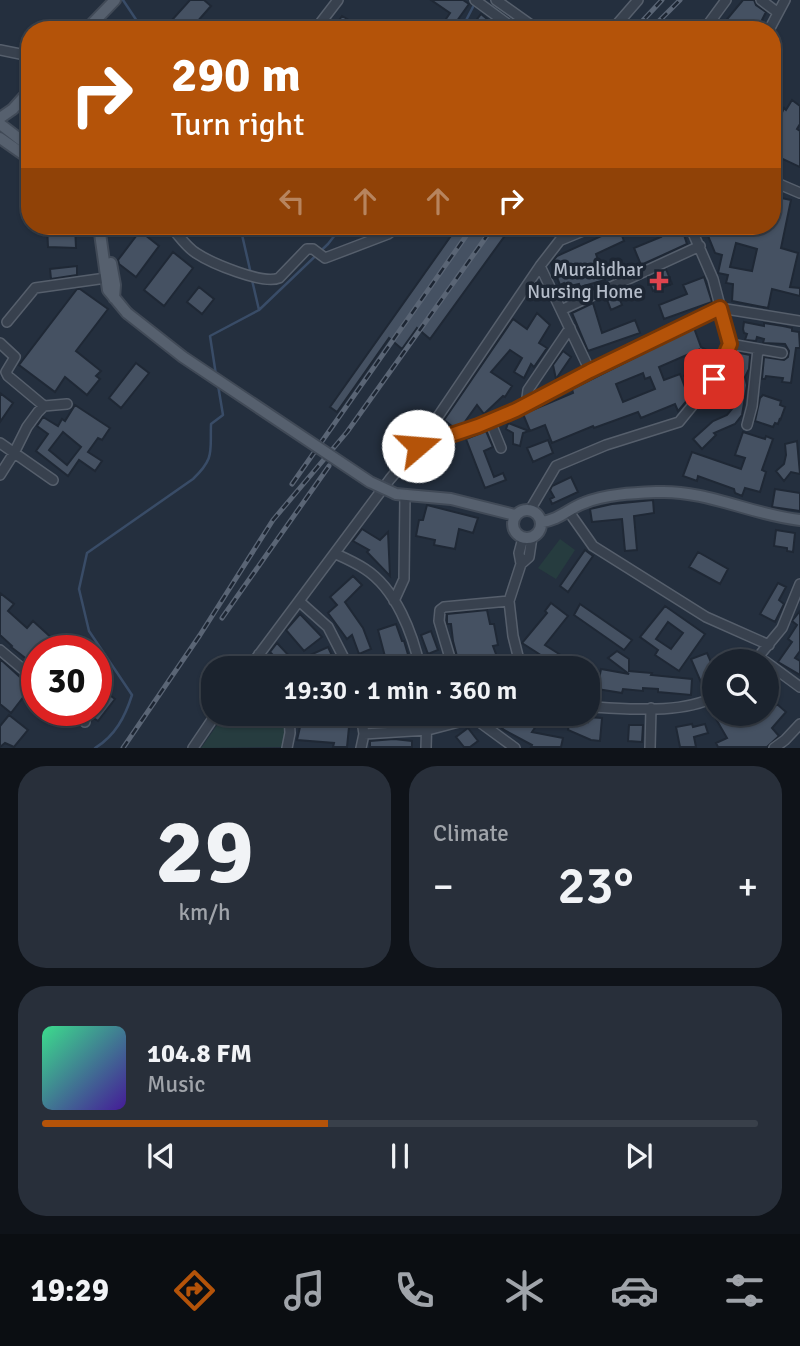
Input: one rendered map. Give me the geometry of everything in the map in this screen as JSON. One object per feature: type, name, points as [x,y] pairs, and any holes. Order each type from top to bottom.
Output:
[{"type":"main road","points":[[95,21],[111,4]]},
{"type":"main road","points":[[1,128],[12,118],[13,109],[21,100]]},
{"type":"main road","points":[[1,128],[21,141]]},
{"type":"main road","points":[[1,128],[21,149]]},
{"type":"main road","points":[[100,235],[108,290],[127,313],[183,358],[370,482],[400,494],[452,499],[515,515]]},
{"type":"main road","points":[[107,235],[115,285],[114,298]]},
{"type":"main road","points":[[541,522],[552,521],[583,503],[609,497],[677,492],[781,518],[800,520]]},
{"type":"main road","points":[[522,510],[537,514],[541,522],[540,530],[528,538],[516,534],[512,527],[515,515],[522,510]]},
{"type":"street","points":[[322,21],[338,0]]},
{"type":"street","points":[[475,0],[504,21]]},
{"type":"street","points":[[496,0],[525,21]]},
{"type":"street","points":[[620,21],[638,0]]},
{"type":"street","points":[[711,21],[726,0]]},
{"type":"street","points":[[761,0],[777,12]]},
{"type":"street","points":[[773,21],[785,0]]},
{"type":"street","points":[[0,50],[21,54]]},
{"type":"street","points":[[781,185],[800,194]]},
{"type":"street","points":[[178,235],[195,253],[250,276],[274,280],[307,249],[313,249],[322,257],[385,235]]},
{"type":"street","points":[[259,654],[390,479],[418,446],[540,266],[565,235]]},
{"type":"street","points":[[561,240],[573,235]]},
{"type":"street","points":[[530,510],[556,467],[606,445],[679,422],[714,379],[730,344],[713,279],[694,235]]},
{"type":"street","points":[[561,310],[700,246]]},
{"type":"street","points":[[540,266],[590,371]]},
{"type":"street","points":[[7,322],[35,288],[106,278]]},
{"type":"street","points":[[418,446],[490,421],[526,405],[720,308],[800,321]]},
{"type":"street","points":[[526,405],[528,390],[570,328]]},
{"type":"street","points":[[0,343],[15,357],[6,374],[44,406]]},
{"type":"street","points":[[730,344],[782,353]]},
{"type":"street","points":[[747,425],[752,406],[758,349]]},
{"type":"street","points":[[0,475],[27,426],[44,406],[67,404]]},
{"type":"street","points":[[490,421],[501,448]]},
{"type":"street","points":[[0,443],[53,480]]},
{"type":"street","points":[[394,601],[404,579],[400,494]]},
{"type":"street","points":[[569,512],[593,546],[706,617],[769,645]]},
{"type":"street","points":[[518,656],[509,601],[521,564],[519,553],[528,538]]},
{"type":"street","points":[[335,554],[366,569],[386,589],[394,601],[418,656]]},
{"type":"street","points":[[767,649],[782,628],[800,584]]},
{"type":"street","points":[[299,601],[328,627],[343,656]]},
{"type":"street","points":[[449,656],[439,621],[440,610],[444,607],[509,601]]},
{"type":"street","points":[[0,650],[21,668]]},
{"type":"street","points":[[779,672],[800,687]]},
{"type":"street","points":[[600,706],[651,708],[687,705],[702,701]]},
{"type":"street","points":[[650,747],[651,708]]},
{"type":"street","points":[[774,747],[800,724]]},
{"type":"street","points":[[192,747],[207,726]]},
{"type":"street","points":[[287,747],[290,726]]},
{"type":"street","points":[[361,747],[365,734],[363,726]]},
{"type":"street","points":[[426,747],[428,726]]},
{"type":"street","points":[[365,734],[428,730],[441,726]]},
{"type":"street","points":[[487,726],[515,747]]},
{"type":"street","points":[[785,740],[793,747]]},
{"type":"green space","points":[[560,539],[575,550],[556,579],[538,568]]},
{"type":"green space","points":[[217,726],[286,726],[285,747],[201,748]]},
{"type":"building","points":[[190,0],[204,0],[211,6],[198,21],[171,21]]},
{"type":"building","points":[[431,0],[463,0],[469,4],[457,21],[446,19],[450,13]]},
{"type":"building","points":[[743,0],[754,0],[756,5],[766,12],[762,21],[726,21]]},
{"type":"building","points":[[481,14],[490,21],[476,21]]},
{"type":"building","points":[[792,100],[800,106],[800,124],[797,129],[800,131],[800,167],[781,158],[781,115],[784,108],[786,110]]},
{"type":"building","points":[[781,198],[791,200],[781,248],[798,253],[790,287],[800,288],[800,296],[772,289],[768,308],[732,301],[733,284],[726,283],[728,275],[718,273],[722,255],[715,253],[708,235],[781,235]],"holes":[[[736,243],[757,249],[752,271],[730,267]]]},
{"type":"building","points":[[47,235],[75,235],[76,248],[48,247]]},
{"type":"building","points":[[137,235],[145,235],[159,246],[136,277],[119,264],[118,260]]},
{"type":"building","points":[[452,235],[505,235],[430,339],[417,328],[402,349],[389,338],[337,412],[330,407]]},
{"type":"building","points":[[604,235],[622,235],[624,241],[596,254],[605,280],[580,287],[579,284],[566,287],[564,283],[560,285],[551,263],[557,256]]},
{"type":"building","points":[[660,235],[684,235],[687,244],[641,265],[634,248],[661,237]]},
{"type":"building","points":[[173,252],[193,268],[164,306],[144,290]]},
{"type":"building","points":[[77,266],[77,275],[51,279],[50,269]]},
{"type":"building","points":[[666,269],[672,284],[653,291],[648,278]]},
{"type":"building","points":[[704,277],[712,302],[664,319],[659,305],[687,294],[683,285]]},
{"type":"building","points":[[199,287],[214,299],[202,314],[187,302]]},
{"type":"building","points":[[77,289],[108,309],[76,351],[101,371],[96,376],[100,379],[87,395],[65,377],[55,392],[19,365]]},
{"type":"building","points":[[617,292],[622,305],[611,310],[606,297]]},
{"type":"building","points":[[593,303],[602,333],[635,320],[640,333],[588,351],[572,313]]},
{"type":"building","points":[[537,313],[550,325],[539,343],[547,348],[534,367],[531,364],[524,378],[514,372],[522,358],[510,350],[491,372],[512,386],[505,397],[484,414],[477,405],[464,423],[453,427],[444,420],[513,319],[527,329]]},
{"type":"building","points":[[744,322],[783,326],[799,332],[800,348],[796,348],[791,383],[782,382],[783,378],[766,376],[762,379],[764,357],[784,360],[789,351],[785,344],[763,343],[764,339],[757,337],[756,341],[745,340],[747,334],[743,329]]},
{"type":"building","points":[[694,328],[701,347],[714,354],[697,384],[684,376],[698,350],[659,367],[664,380],[680,374],[689,398],[678,411],[675,404],[641,418],[638,412],[552,443],[545,425],[530,431],[523,414],[573,393],[572,389]],"holes":[[[643,373],[645,379],[650,377],[655,389],[623,402],[616,384]]]},
{"type":"building","points":[[563,351],[571,357],[556,379],[553,365]]},
{"type":"building","points":[[740,353],[750,355],[742,415],[735,424],[714,433],[716,435],[702,449],[693,439],[713,421],[727,415],[736,404],[737,391],[732,381]]},
{"type":"building","points":[[136,363],[149,373],[121,408],[109,398]]},
{"type":"building","points":[[0,393],[13,403],[0,422]]},
{"type":"building","points":[[763,395],[781,401],[780,405],[785,407],[780,421],[780,418],[778,424],[775,423],[773,427],[755,421]]},
{"type":"building","points":[[75,405],[110,428],[102,440],[98,438],[88,452],[102,461],[95,471],[79,460],[68,476],[36,451],[48,434],[37,426],[43,417],[58,426],[62,419],[65,421]],"holes":[[[63,432],[81,447],[67,465],[49,450]]]},
{"type":"building","points":[[508,423],[529,431],[523,433],[520,446],[513,444],[513,433],[506,429]]},
{"type":"building","points":[[486,431],[493,447],[484,451],[494,477],[503,473],[506,480],[485,488],[466,439]]},
{"type":"building","points":[[743,432],[773,439],[762,470],[766,472],[760,492],[745,488],[742,496],[735,493],[734,489],[698,476],[697,481],[683,476],[692,452],[741,469],[745,458],[735,455]]},
{"type":"building","points":[[548,440],[553,453],[533,462],[527,448]]},
{"type":"building","points":[[797,441],[800,474],[791,472],[784,481],[776,471],[784,464],[785,444]]},
{"type":"building","points":[[571,477],[578,492],[552,504],[552,486]]},
{"type":"building","points":[[775,489],[800,493],[800,511],[772,507]]},
{"type":"building","points":[[653,500],[654,513],[634,516],[637,550],[625,551],[622,519],[592,522],[590,509]]},
{"type":"building","points":[[427,505],[478,518],[473,533],[459,529],[455,549],[434,545],[435,540],[416,536],[419,520],[423,520]]},
{"type":"building","points":[[362,529],[380,540],[388,532],[390,576],[367,552],[369,550],[353,541]]},
{"type":"building","points":[[776,530],[795,533],[793,552],[774,546]]},
{"type":"building","points":[[585,550],[593,556],[568,592],[560,586]]},
{"type":"building","points":[[698,552],[728,569],[720,584],[689,567]]},
{"type":"building","points":[[353,576],[362,585],[345,602],[363,628],[371,649],[359,654],[352,635],[347,639],[328,613],[337,605],[330,597]]},
{"type":"building","points":[[778,583],[786,587],[779,600],[784,604],[775,622],[760,614]]},
{"type":"building","points":[[0,593],[14,604],[8,611],[27,628],[33,621],[48,635],[21,635],[21,655],[0,635]]},
{"type":"building","points":[[551,603],[568,616],[545,645],[562,656],[542,656],[522,643],[547,613],[545,611]]},
{"type":"building","points":[[580,604],[632,640],[624,650],[574,615]]},
{"type":"building","points":[[665,606],[705,634],[679,671],[655,655],[658,650],[640,637]],"holes":[[[668,622],[683,633],[671,649],[656,639]]]},
{"type":"building","points":[[487,610],[490,624],[494,624],[498,645],[493,646],[497,656],[457,656],[451,624],[447,624],[447,614]]},
{"type":"building","points":[[800,611],[800,651],[795,658],[800,661],[800,675],[779,663],[792,642],[788,639],[797,625],[792,621]]},
{"type":"building","points":[[300,614],[322,637],[304,651],[286,630]]},
{"type":"building","points":[[396,624],[408,656],[385,656],[378,630]]},
{"type":"building","points":[[431,631],[438,650],[428,654],[421,635]]},
{"type":"building","points":[[277,643],[289,656],[274,656],[270,652]]},
{"type":"building","points":[[328,647],[332,656],[308,656]]},
{"type":"building","points":[[617,651],[629,659],[629,671],[692,679],[691,695],[643,688],[643,691],[623,689],[622,693],[600,689],[601,669],[629,674],[608,658]]},
{"type":"building","points":[[702,655],[702,685],[691,659]]},
{"type":"building","points":[[0,659],[21,678],[21,700],[11,713],[0,704]]},
{"type":"building","points":[[779,706],[786,712],[779,720]]},
{"type":"building","points":[[9,715],[28,730],[14,747],[5,743],[0,747],[0,726]]},
{"type":"building","points":[[602,718],[600,741],[568,730],[569,726],[600,726]]},
{"type":"building","points":[[629,725],[643,725],[642,742],[628,741]]},
{"type":"building","points":[[702,725],[706,726],[708,733],[694,737],[696,747],[680,747],[676,727]]},
{"type":"building","points":[[300,726],[349,727],[347,747],[333,747],[334,743],[297,740]]},
{"type":"building","points":[[500,726],[536,726],[532,732],[563,738],[561,747],[531,747],[532,745]]},
{"type":"building","points":[[720,726],[774,726],[772,728],[779,736],[767,747],[718,747],[716,743],[727,738]]},
{"type":"building","points":[[468,728],[478,741],[470,747],[464,747],[456,737]]},
{"type":"building","points":[[370,741],[412,741],[412,747],[370,747]]},
{"type":"waterway","points":[[123,0],[137,21]]},
{"type":"waterway","points":[[466,21],[474,5]]},
{"type":"waterway","points":[[242,235],[251,274]]},
{"type":"waterway","points":[[259,310],[335,235]]},
{"type":"waterway","points":[[216,375],[210,336],[259,310],[252,280]]},
{"type":"waterway","points":[[95,748],[108,738],[118,725],[132,695],[89,631],[79,589],[87,553],[193,479],[205,465],[211,448],[211,424],[223,415],[218,385]]},
{"type":"railway","points":[[642,21],[662,0]]},
{"type":"railway","points":[[659,21],[680,0]]},
{"type":"railway","points":[[292,484],[467,235]]},
{"type":"railway","points":[[123,748],[200,635],[273,520],[347,432],[488,235]]},
{"type":"railway","points":[[222,618],[329,466]]},
{"type":"place","name":"Muralidhar Nursing Home","points":[[659,281]]},
{"type":"route","points":[[418,446],[516,410],[720,308],[730,344],[714,379]]}]
